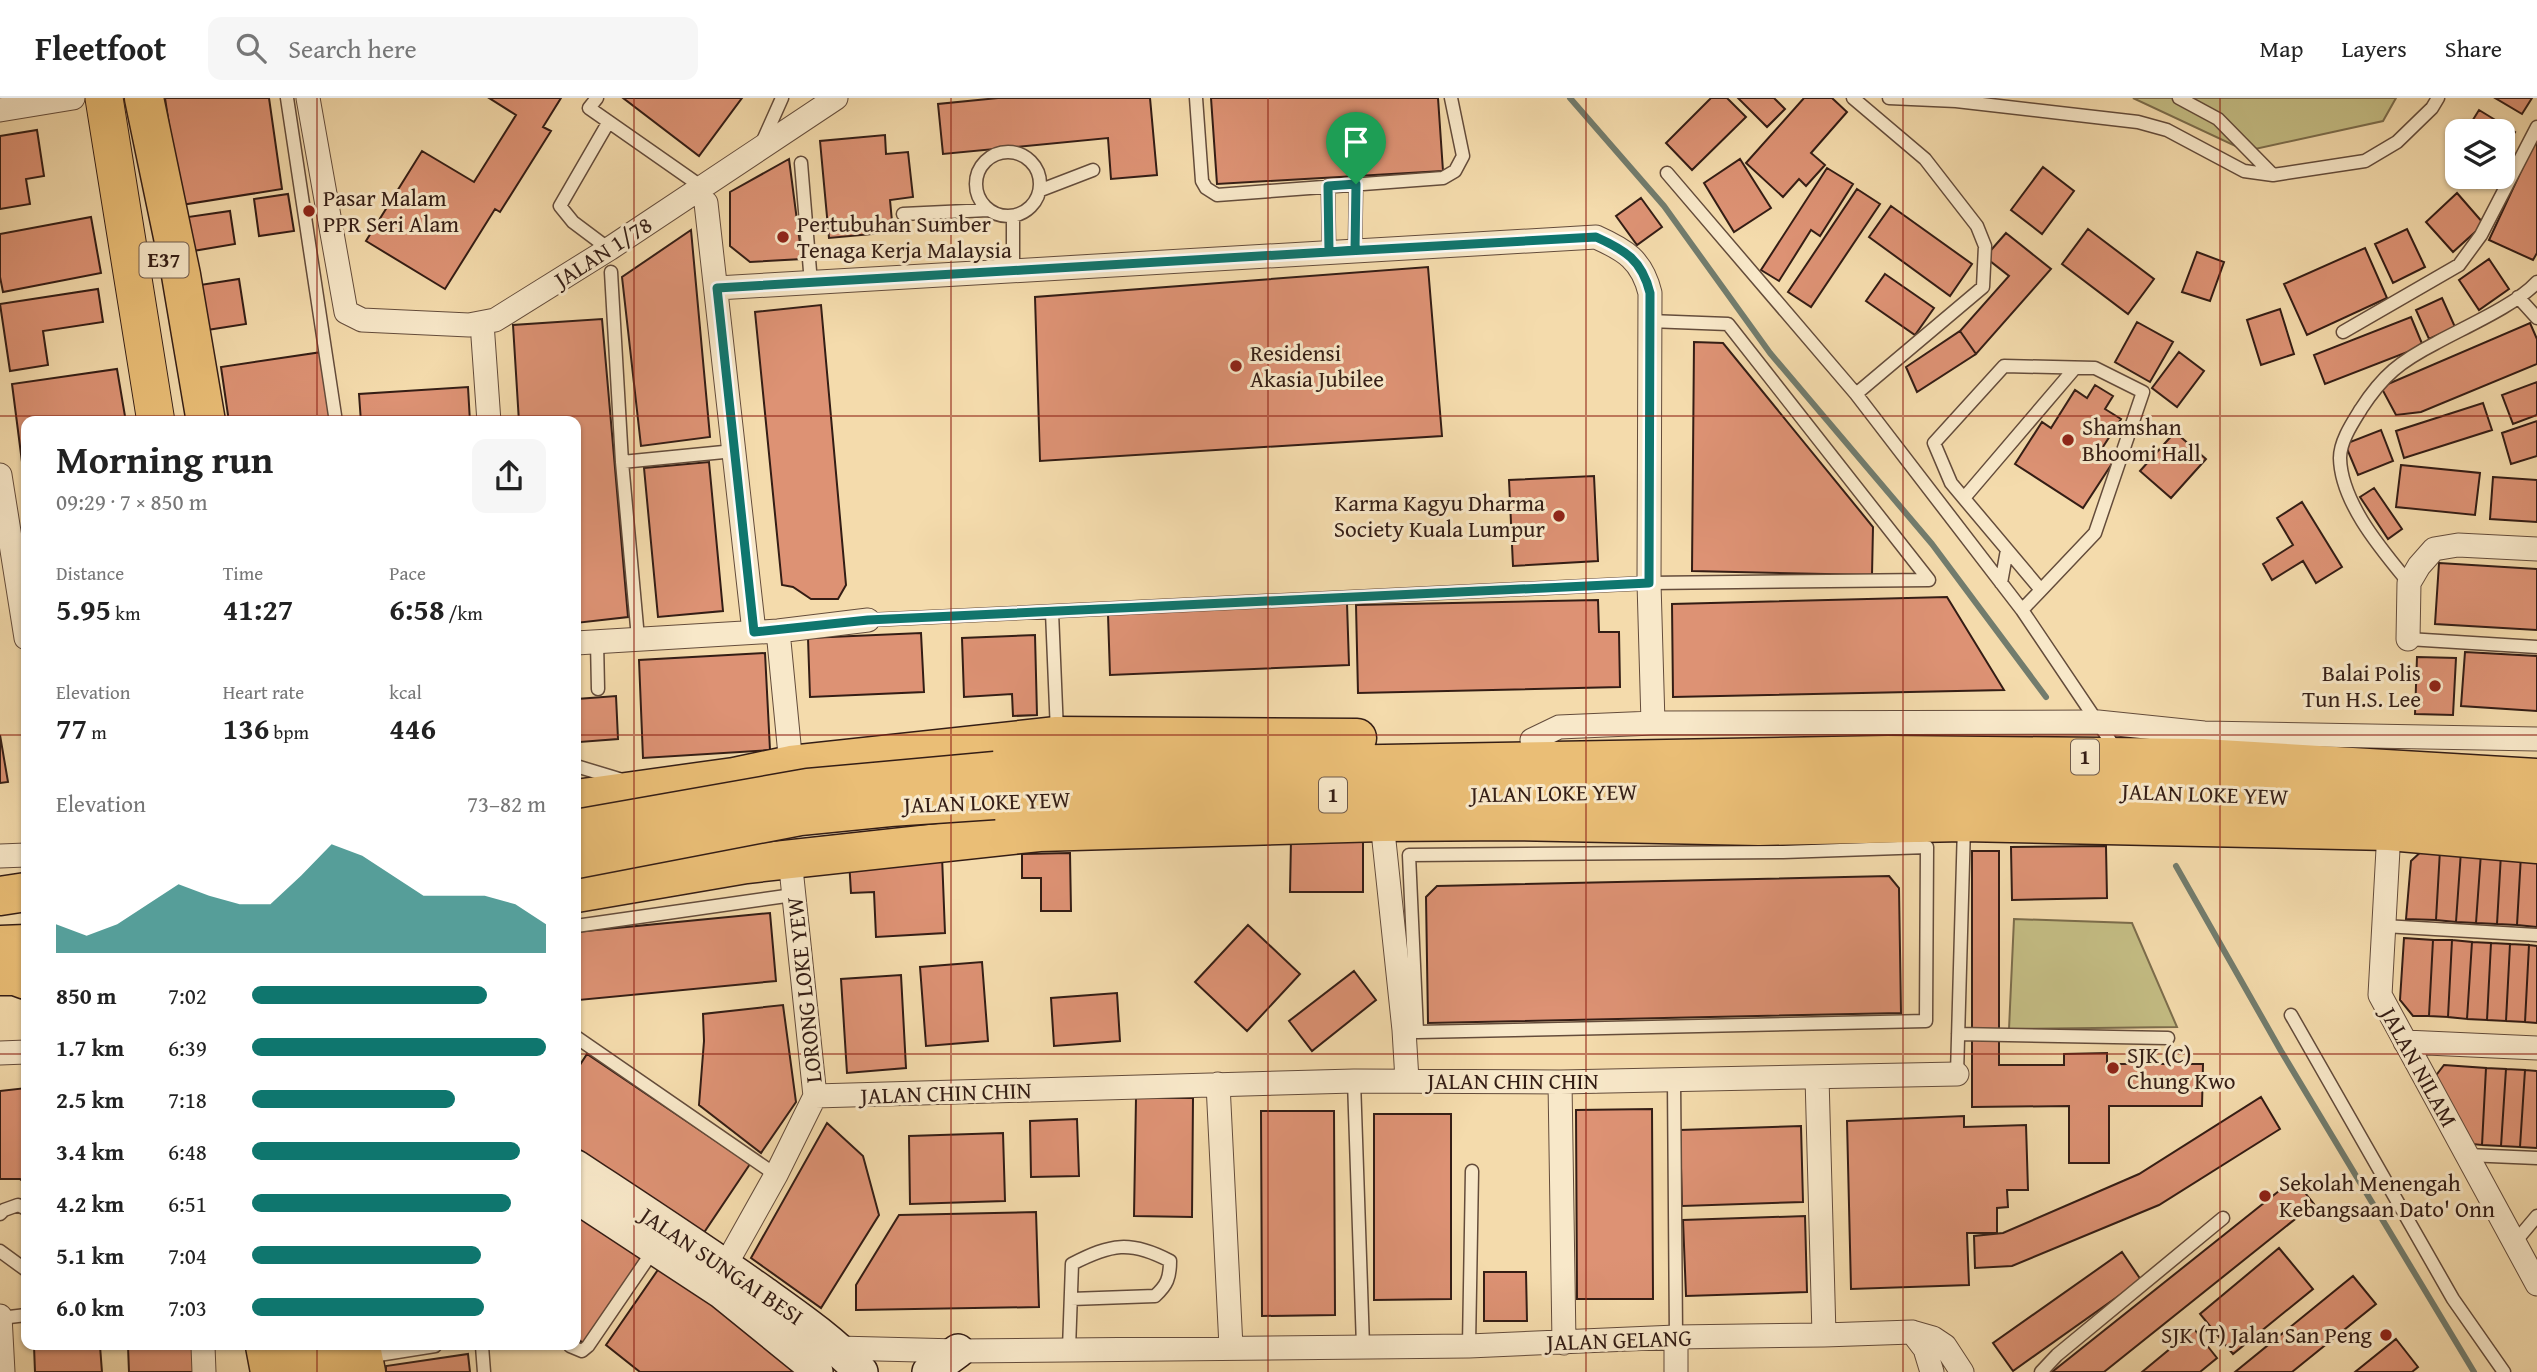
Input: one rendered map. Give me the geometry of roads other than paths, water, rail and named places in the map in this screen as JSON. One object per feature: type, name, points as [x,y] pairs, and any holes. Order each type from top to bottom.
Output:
[{"type":"highway","points":[[142,98],[181,275],[205,416]]},
{"type":"highway","points":[[630,885],[608,874],[592,855],[588,827],[593,796],[734,777],[791,765],[1057,736],[1531,740],[1592,745],[1632,759]]},
{"type":"highway","name":"JALAN LOKE YEW","points":[[581,828],[808,788],[994,785],[1632,759],[1888,755],[2202,758],[2537,778]]},
{"type":"highway","name":"JALAN LOKE YEW","points":[[581,858],[800,816],[890,807],[994,785],[1658,822],[1883,789],[2203,793],[2537,810]]},
{"type":"highway","points":[[581,892],[746,864],[792,877],[1039,832],[1512,821],[1601,810],[1658,822],[1771,839],[1964,822],[2389,831],[2537,844]]},
{"type":"highway","points":[[0,896],[21,893]]},
{"type":"highway","points":[[0,916],[21,915]]},
{"type":"highway","points":[[0,945],[21,944]]},
{"type":"highway","points":[[0,976],[15,975],[21,978]]},
{"type":"highway","points":[[266,1350],[270,1372]]},
{"type":"main road","name":"E37","points":[[104,98],[155,416]]},
{"type":"main road","name":"E37","points":[[142,98],[187,416]]},
{"type":"main road","points":[[302,1350],[305,1372]]},
{"type":"street","points":[[0,110],[74,98]]},
{"type":"street","name":"JALAN 1/78","points":[[309,98],[346,312],[362,320],[482,323],[495,320],[610,260],[704,195],[760,148],[836,98]]},
{"type":"street","points":[[704,195],[717,288],[754,632]]},
{"type":"street","points":[[717,288],[1013,273],[1596,237],[1625,250],[1645,275],[1650,293],[1649,583],[1653,723]]},
{"type":"street","points":[[482,323],[489,416]]},
{"type":"street","points":[[0,475],[21,607]]},
{"type":"street","points":[[2408,639],[2409,583],[2434,549],[2458,545],[2537,548]]},
{"type":"street","points":[[586,642],[778,631],[868,620]]},
{"type":"street","points":[[778,631],[791,765]]},
{"type":"street","points":[[1531,740],[1559,727],[1653,723],[2098,722],[2204,733],[2537,739]]},
{"type":"street","points":[[1382,822],[1405,1030],[1407,1080]]},
{"type":"street","name":"JALAN NILAM","points":[[2389,831],[2380,995],[2537,1283]]},
{"type":"street","points":[[0,856],[21,855]]},
{"type":"street","name":"LORONG LOKE YEW","points":[[724,1266],[776,1175],[815,1096],[792,877]]},
{"type":"street","points":[[0,995],[21,992]]},
{"type":"street","points":[[2405,1042],[2537,1048]]},
{"type":"street","points":[[0,1054],[21,1052]]},
{"type":"street","name":"JALAN CHIN CHIN","points":[[815,1096],[1354,1081],[1560,1082],[1957,1074]]},
{"type":"street","points":[[1816,1077],[1824,1335]]},
{"type":"street","points":[[1560,1082],[1564,1343]]},
{"type":"street","points":[[1218,1084],[1231,1347]]},
{"type":"street","name":"JALAN SUNGAI BESI","points":[[581,1170],[724,1266],[835,1360],[861,1372]]},
{"type":"street","name":"JALAN SUNGAI BESI","points":[[581,1199],[722,1292],[816,1372]]},
{"type":"street","points":[[1,1317],[3,1372]]},
{"type":"street","points":[[1912,1332],[1925,1349],[1932,1372]]},
{"type":"street","name":"JALAN GELANG","points":[[835,1360],[958,1351],[1469,1346],[1676,1337],[1912,1332],[1933,1338],[1945,1346],[1962,1372]]},
{"type":"street","points":[[1676,1337],[1676,1372]]},
{"type":"street","points":[[792,1349],[835,1360]]},
{"type":"street","points":[[203,1350],[204,1372]]},
{"type":"street","points":[[929,1372],[958,1351]]},
{"type":"lane","points":[[287,98],[334,416]]},
{"type":"lane","points":[[597,98],[589,108],[704,195]]},
{"type":"lane","points":[[760,148],[782,98]]},
{"type":"lane","points":[[1196,98],[1202,181],[1206,188],[1217,195],[1443,178],[1455,171],[1463,156],[1451,98]]},
{"type":"lane","points":[[1853,98],[1925,159],[1977,226],[1985,246],[1983,287],[1856,394]]},
{"type":"lane","points":[[1889,98],[1956,101],[2138,122],[2167,130],[2244,171],[2273,175],[2365,161],[2397,142],[2432,108],[2438,98]]},
{"type":"lane","points":[[2179,98],[2218,119],[2273,175]]},
{"type":"lane","points":[[608,123],[560,206],[610,260],[622,462],[638,638]]},
{"type":"lane","points":[[2343,332],[2459,265],[2481,235],[2537,127]]},
{"type":"lane","points":[[1009,152],[1020,153],[1029,159],[1041,178],[1041,190],[1031,208],[1013,217],[1004,217],[988,209],[980,201],[976,190],[976,179],[987,159],[1009,152]]},
{"type":"lane","points":[[801,163],[811,282]]},
{"type":"lane","points":[[1041,190],[1093,170]]},
{"type":"lane","points":[[1667,173],[1856,394],[2022,610],[2121,757]]},
{"type":"lane","points":[[1355,250],[1356,184]]},
{"type":"lane","points":[[1328,186],[1329,252]]},
{"type":"lane","points":[[903,214],[988,209]]},
{"type":"lane","points":[[1013,217],[1013,273]]},
{"type":"lane","points":[[2409,583],[2363,526],[2345,482],[2340,457],[2343,445],[2371,394],[2395,368],[2518,297],[2537,282]]},
{"type":"lane","points":[[2518,297],[2537,318]]},
{"type":"lane","points":[[868,620],[1649,583],[1929,580],[1728,324],[1649,321]]},
{"type":"lane","points":[[2022,610],[2041,590],[2095,533],[2143,392],[2095,368],[2004,366],[1934,443],[1951,482],[2041,590]]},
{"type":"lane","points":[[1964,498],[2075,368]]},
{"type":"lane","points":[[622,462],[734,451]]},
{"type":"lane","points":[[2001,583],[2007,550]]},
{"type":"lane","points":[[1052,612],[1057,736]]},
{"type":"lane","points":[[2408,639],[2537,647]]},
{"type":"lane","points":[[586,642],[598,689]]},
{"type":"lane","points":[[581,768],[608,777],[665,786]]},
{"type":"lane","points":[[1658,822],[1409,855],[1417,1032],[1926,1021],[1927,847],[1771,839]]},
{"type":"lane","name":"JALAN CHIN CHIN","points":[[1957,1074],[1964,822]]},
{"type":"lane","points":[[581,925],[792,877]]},
{"type":"lane","points":[[2384,926],[2537,935]]},
{"type":"lane","points":[[2291,1015],[2453,1299],[2504,1372]]},
{"type":"lane","points":[[1958,1034],[2168,1038]]},
{"type":"lane","points":[[581,1040],[776,1175]]},
{"type":"lane","points":[[1674,1080],[1676,1337]]},
{"type":"lane","points":[[1354,1081],[1363,1346]]},
{"type":"lane","points":[[2467,1155],[2537,1158]]},
{"type":"lane","points":[[1469,1346],[1472,1171]]},
{"type":"lane","points":[[0,1214],[4,1209],[21,1206]]},
{"type":"lane","points":[[2515,1242],[2537,1216]]},
{"type":"lane","points":[[2041,1372],[2057,1355],[2223,1218]]},
{"type":"lane","points":[[1069,1349],[1072,1264],[1102,1249],[1132,1247],[1170,1261],[1170,1275],[1166,1285],[1155,1296],[1071,1298]]},
{"type":"lane","points":[[580,1350],[588,1346],[655,1248]]},
{"type":"lane","points":[[0,1251],[21,1266]]},
{"type":"lane","points":[[1,1317],[21,1315]]},
{"type":"lane","points":[[351,1359],[409,1350]]},
{"type":"lane","points":[[482,1350],[484,1372]]},
{"type":"waterway","points":[[1570,98],[1664,206],[1770,353],[1932,544],[2046,697]]},
{"type":"waterway","points":[[2176,866],[2281,1051],[2474,1372]]},
{"type":"place","name":"Pasar Malam PPR Seri Alam","points":[[309,211]]},
{"type":"place","name":"Pertubuhan Sumber Tenaga Kerja Malaysia","points":[[783,237]]},
{"type":"place","name":"Residensi Akasia Jubilee","points":[[1236,366]]},
{"type":"place","name":"Shamshan Bhoomi Hall","points":[[2068,440]]},
{"type":"place","name":"Karma Kagyu Dharma Society Kuala Lumpur","points":[[1559,516]]},
{"type":"place","name":"Balai Polis Tun H.S. Lee","points":[[2435,686]]},
{"type":"place","name":"SJK (C) Chung Kwo","points":[[2113,1068]]},
{"type":"place","name":"Sekolah Menengah Kebangsaan Dato' Onn","points":[[2265,1196]]},
{"type":"place","name":"SJK (T) Jalan San Peng","points":[[2386,1335]]}]
